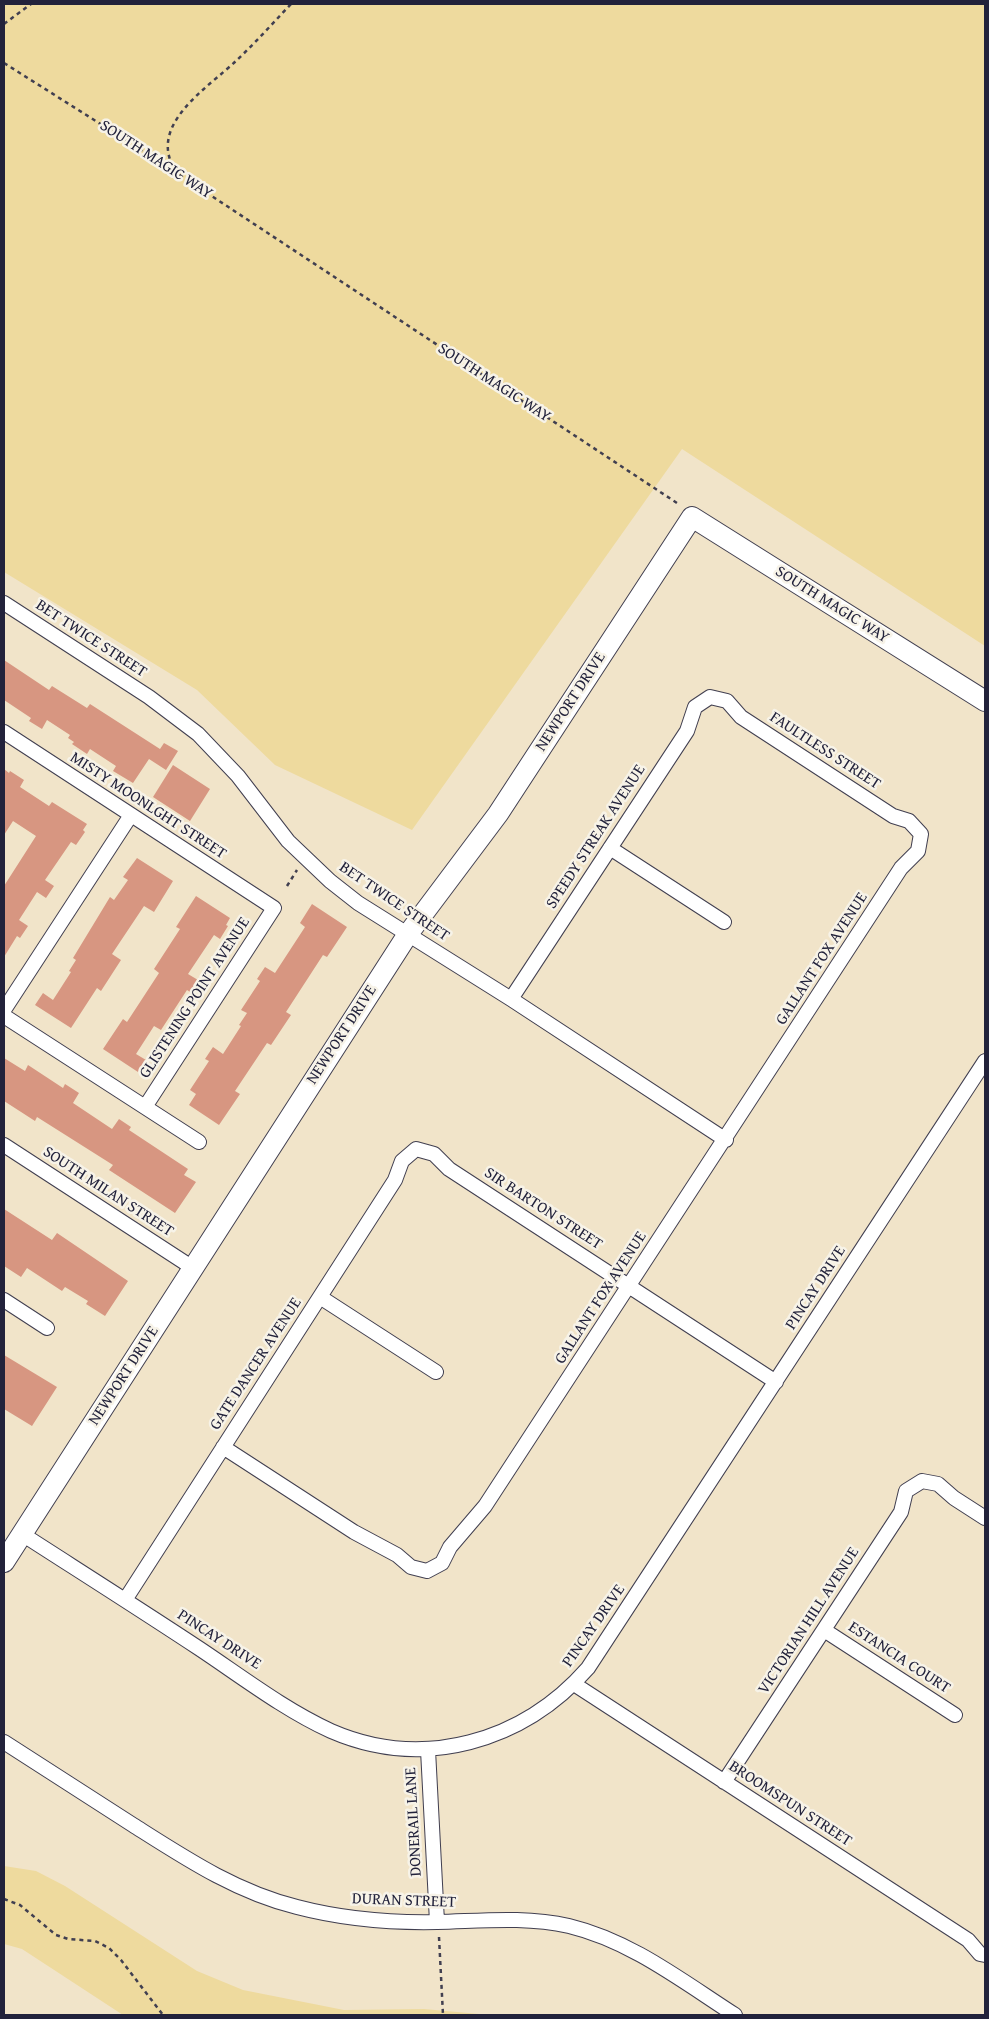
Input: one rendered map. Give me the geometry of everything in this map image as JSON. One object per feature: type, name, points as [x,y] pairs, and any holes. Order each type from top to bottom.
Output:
[{"type":"street","name":"SOUTH MAGIC WAY","points":[[692,517],[985,700]]},
{"type":"street","name":"NEWPORT DRIVE","points":[[4,1562],[408,934],[498,814],[692,517]]},
{"type":"street","name":"BET TWICE STREET","points":[[4,603],[149,697],[198,734],[238,776],[264,813],[288,841],[307,861],[358,903],[511,999],[726,1140]]},
{"type":"street","name":"FAULTLESS STREET","points":[[710,697],[727,702],[741,717],[893,816],[910,821],[921,834]]},
{"type":"street","name":"SPEEDY STREAK AVENUE","points":[[511,999],[687,731],[695,707],[710,697]]},
{"type":"street","name":"MISTY MOONLGHT STREET","points":[[4,732],[274,908]]},
{"type":"street","points":[[4,1010],[131,815]]},
{"type":"street","name":"GALLANT FOX AVENUE","points":[[223,1447],[354,1532],[397,1555],[411,1567],[427,1571],[442,1563],[450,1547],[486,1506],[726,1140],[901,868],[918,851],[921,834]]},
{"type":"street","points":[[610,848],[724,922]]},
{"type":"street","name":"GLISTENING POINT AVENUE","points":[[145,1107],[274,908]]},
{"type":"street","points":[[4,1016],[199,1142]]},
{"type":"street","name":"PINCAY DRIVE","points":[[22,1534],[281,1702],[332,1731],[376,1745],[428,1750],[458,1745],[493,1735],[522,1722],[551,1704],[574,1684],[588,1668],[985,1061]]},
{"type":"street","name":"SOUTH MILAN STREET","points":[[4,1145],[193,1268]]},
{"type":"street","name":"SIR BARTON STREET","points":[[416,1149],[434,1154],[450,1169],[776,1382]]},
{"type":"street","name":"GATE DANCER AVENUE","points":[[125,1600],[395,1180],[402,1160],[416,1149]]},
{"type":"street","points":[[320,1297],[436,1372]]},
{"type":"street","points":[[4,1300],[47,1328]]},
{"type":"street","name":"VICTORIAN HILL AVENUE","points":[[724,1782],[901,1512],[906,1491],[922,1481],[938,1484],[954,1498],[985,1518]]},
{"type":"street","name":"ESTANCIA COURT","points":[[824,1630],[955,1715]]},
{"type":"street","name":"BROOMSPUN STREET","points":[[574,1684],[968,1940],[980,1954],[985,1955]]},
{"type":"street","name":"DURAN STREET","points":[[4,1742],[172,1850],[238,1887],[268,1899],[326,1914],[362,1920],[437,1922],[522,1920],[569,1926],[595,1934],[643,1956],[735,2015]]},
{"type":"street","name":"DONERAIL LANE","points":[[428,1750],[437,1922]]},
{"type":"path","points":[[4,24],[31,4]]},
{"type":"path","points":[[178,175],[170,164],[167,142],[178,117],[189,102],[252,45],[291,4]]},
{"type":"path","name":"SOUTH MAGIC WAY","points":[[4,63],[673,500],[692,517]]},
{"type":"path","points":[[287,886],[297,870]]},
{"type":"path","points":[[4,1899],[20,1904],[56,1935],[68,1939],[95,1941],[108,1948],[121,1960],[163,2015]]},
{"type":"path","points":[[437,1922],[443,2015]]},
{"type":"sand","points":[[4,4],[985,4],[985,646],[682,449],[412,830],[275,765],[197,690],[4,572]]},
{"type":"sand","points":[[4,1866],[36,1871],[65,1886],[197,1971],[243,1990],[344,2010],[424,2009],[490,2015],[123,2015],[22,1949],[4,1944]]},
{"type":"building","points":[[4,660],[49,690],[52,686],[87,708],[90,704],[160,749],[164,743],[178,751],[166,770],[149,759],[133,783],[113,771],[116,766],[90,749],[87,754],[72,744],[74,742],[68,738],[70,735],[47,720],[42,729],[29,721],[31,718],[4,700]]},
{"type":"building","points":[[173,765],[210,789],[190,821],[153,797]]},
{"type":"building","points":[[4,769],[24,780],[20,787],[49,806],[52,802],[87,824],[83,830],[85,832],[76,845],[71,842],[45,880],[54,886],[46,898],[37,892],[19,920],[28,926],[20,938],[17,936],[4,957],[4,886],[36,836],[13,821],[4,835]]},
{"type":"building","points":[[137,858],[173,881],[154,912],[144,906],[112,954],[121,960],[101,991],[97,988],[71,1028],[35,1005],[43,993],[53,1000],[71,972],[69,971],[76,960],[73,958],[110,897],[114,900],[128,880],[123,877]]},
{"type":"building","points":[[196,896],[230,918],[226,925],[228,926],[220,939],[214,935],[188,974],[198,980],[190,992],[187,990],[161,1030],[154,1026],[136,1054],[146,1060],[138,1072],[103,1049],[123,1019],[127,1022],[159,973],[154,969],[180,929],[176,927]]},
{"type":"building","points":[[312,904],[347,927],[327,957],[323,955],[286,1012],[291,1015],[271,1045],[267,1043],[235,1091],[240,1094],[219,1125],[189,1105],[196,1094],[190,1090],[209,1061],[205,1059],[213,1047],[223,1054],[247,1013],[241,1010],[260,981],[257,979],[265,967],[275,973],[305,927],[300,923]]},
{"type":"building","points":[[4,1058],[25,1071],[28,1065],[63,1088],[65,1084],[79,1093],[73,1103],[112,1129],[119,1119],[131,1127],[129,1130],[188,1169],[184,1175],[196,1182],[175,1213],[109,1170],[113,1165],[37,1117],[35,1121],[4,1101]]},
{"type":"building","points":[[4,1209],[52,1240],[57,1233],[128,1281],[105,1316],[86,1304],[88,1301],[65,1287],[62,1291],[27,1268],[21,1277],[4,1266]]},
{"type":"building","points":[[4,1355],[57,1387],[32,1426],[4,1409]]}]
